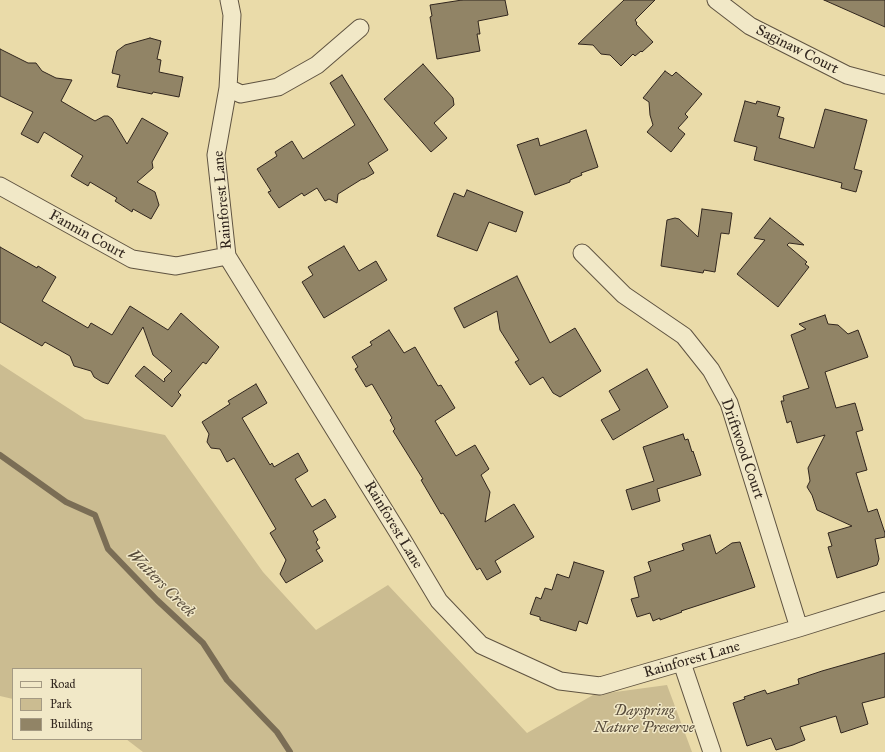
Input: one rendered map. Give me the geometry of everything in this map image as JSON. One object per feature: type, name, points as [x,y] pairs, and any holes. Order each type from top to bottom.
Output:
[{"type":"street","name":"Rainforest Lane","points":[[229,0],[232,16],[228,88],[216,155],[227,256],[399,534],[439,602],[481,645],[560,681],[600,686],[682,663],[885,601]]},
{"type":"street","name":"Saginaw Court","points":[[716,0],[750,26],[847,75],[885,85]]},
{"type":"street","points":[[228,88],[241,94],[278,87],[317,65],[360,28]]},
{"type":"street","name":"Fannin Court","points":[[0,186],[132,259],[176,266],[227,256]]},
{"type":"street","name":"Driftwood Court","points":[[582,253],[624,294],[684,336],[711,370],[729,403],[799,628]]},
{"type":"street","points":[[682,663],[712,752]]},
{"type":"green space","name":"Dayspring Nature Preserve","points":[[0,364],[85,419],[165,435],[263,572],[316,630],[388,585],[527,733],[593,695],[667,685],[692,752],[143,752],[127,740],[142,740],[142,668],[12,668],[12,699],[0,696]]},
{"type":"building","points":[[462,0],[505,0],[508,15],[478,21],[480,34],[477,34],[480,51],[437,59],[430,17],[432,16],[430,5]]},
{"type":"building","points":[[624,0],[655,0],[635,20],[637,23],[636,24],[653,42],[642,52],[641,51],[635,56],[633,54],[621,66],[610,55],[601,54],[593,45],[578,44]]},
{"type":"building","points":[[824,0],[885,0],[885,27]]},
{"type":"building","points":[[150,38],[161,41],[157,59],[161,60],[159,72],[183,77],[179,97],[153,92],[152,94],[117,87],[120,75],[112,73],[117,51],[125,45]]},
{"type":"building","points":[[0,49],[28,63],[36,63],[42,71],[56,78],[72,80],[61,101],[95,121],[104,116],[108,116],[112,119],[127,144],[142,118],[168,133],[152,162],[153,168],[137,182],[155,192],[159,205],[151,219],[133,209],[132,212],[115,201],[117,198],[90,182],[88,186],[71,176],[83,156],[44,132],[38,143],[21,134],[33,112],[0,96]]},
{"type":"building","points":[[423,64],[453,98],[454,105],[434,123],[447,138],[431,152],[384,99]]},
{"type":"building","points":[[665,71],[672,76],[676,72],[702,94],[685,114],[688,117],[678,128],[685,134],[671,152],[647,132],[653,125],[650,115],[649,102],[643,98]]},
{"type":"building","points":[[342,75],[388,150],[368,163],[374,173],[338,194],[337,203],[329,199],[325,201],[317,188],[304,196],[302,193],[279,208],[268,192],[271,191],[257,169],[277,156],[275,152],[292,141],[303,159],[355,125],[330,83]]},
{"type":"building","points":[[745,101],[756,104],[757,101],[780,107],[777,116],[784,118],[779,138],[814,148],[825,109],[867,120],[854,169],[862,171],[856,192],[841,188],[842,183],[754,160],[757,147],[734,141]]},
{"type":"building","points":[[586,130],[598,167],[581,173],[582,175],[570,180],[570,182],[535,195],[517,145],[538,138],[540,146]]},
{"type":"building","points":[[467,190],[523,212],[516,232],[489,222],[477,251],[437,236],[454,193],[464,197]]},
{"type":"building","points":[[702,209],[732,213],[729,234],[721,233],[715,272],[704,270],[703,273],[661,266],[667,220],[675,218],[679,219],[698,237]]},
{"type":"building","points":[[770,218],[804,245],[789,243],[787,245],[807,262],[805,264],[809,267],[778,307],[737,274],[765,240],[754,238]]},
{"type":"building","points":[[344,246],[359,271],[376,261],[387,280],[324,318],[302,282],[313,275],[308,267]]},
{"type":"building","points":[[0,247],[56,277],[42,301],[88,328],[91,323],[112,335],[130,306],[168,330],[181,313],[219,347],[206,364],[203,362],[178,392],[181,395],[172,407],[135,376],[144,366],[164,382],[164,379],[172,371],[153,355],[143,327],[108,384],[102,382],[94,377],[91,371],[74,366],[70,356],[45,342],[42,346],[0,322]]},
{"type":"building","points":[[517,276],[550,343],[575,328],[601,371],[560,397],[553,393],[543,377],[530,385],[515,362],[519,360],[500,330],[497,311],[464,328],[454,308]]},
{"type":"building","points":[[825,315],[828,324],[838,325],[848,334],[858,330],[868,357],[825,372],[836,408],[855,403],[863,430],[856,432],[867,470],[856,473],[868,512],[877,509],[885,533],[885,537],[875,539],[879,559],[877,565],[837,578],[828,547],[832,546],[828,533],[852,526],[817,510],[812,495],[807,487],[810,481],[808,468],[825,435],[797,443],[791,421],[787,423],[781,401],[784,401],[783,396],[809,388],[791,335],[806,329],[799,324]]},
{"type":"building","points":[[389,330],[404,353],[415,347],[438,386],[441,385],[455,408],[435,421],[456,456],[475,445],[489,469],[481,475],[490,492],[485,522],[514,504],[534,537],[495,561],[501,572],[487,580],[480,568],[477,570],[447,519],[443,513],[441,514],[421,480],[423,479],[393,431],[395,429],[390,420],[392,418],[372,384],[366,387],[355,369],[358,367],[352,357],[372,345],[370,342]]},
{"type":"building","points":[[647,369],[668,407],[613,440],[601,420],[620,410],[609,391]]},
{"type":"building","points":[[256,384],[267,403],[242,418],[270,465],[272,463],[274,467],[298,453],[308,471],[295,479],[312,507],[325,499],[336,517],[313,531],[318,540],[316,542],[320,548],[316,550],[323,561],[286,583],[280,574],[286,560],[270,533],[276,529],[234,458],[227,462],[220,449],[211,448],[207,442],[209,434],[202,422],[230,404],[228,401]]},
{"type":"building","points":[[683,434],[685,440],[688,439],[701,475],[657,489],[660,501],[632,510],[626,490],[654,481],[643,447]]},
{"type":"building","points":[[710,535],[716,554],[732,543],[740,542],[755,587],[681,611],[682,612],[660,620],[660,618],[653,621],[650,613],[637,617],[631,599],[639,597],[634,577],[651,571],[648,562],[684,550],[682,544]]},
{"type":"building","points":[[574,562],[604,571],[587,624],[579,621],[576,631],[540,620],[540,617],[530,614],[536,597],[541,599],[545,588],[552,590],[557,574],[569,578]]},
{"type":"building","points":[[885,653],[885,697],[862,703],[868,724],[841,733],[836,716],[800,727],[805,740],[793,745],[776,750],[771,738],[747,746],[733,703],[745,699],[744,697],[765,690],[767,694],[799,684],[798,679],[822,671]]},
{"type":"waterway","name":"Watters Creek","points":[[0,455],[66,502],[95,515],[108,549],[157,600],[203,643],[227,680],[277,732],[290,752]]}]
